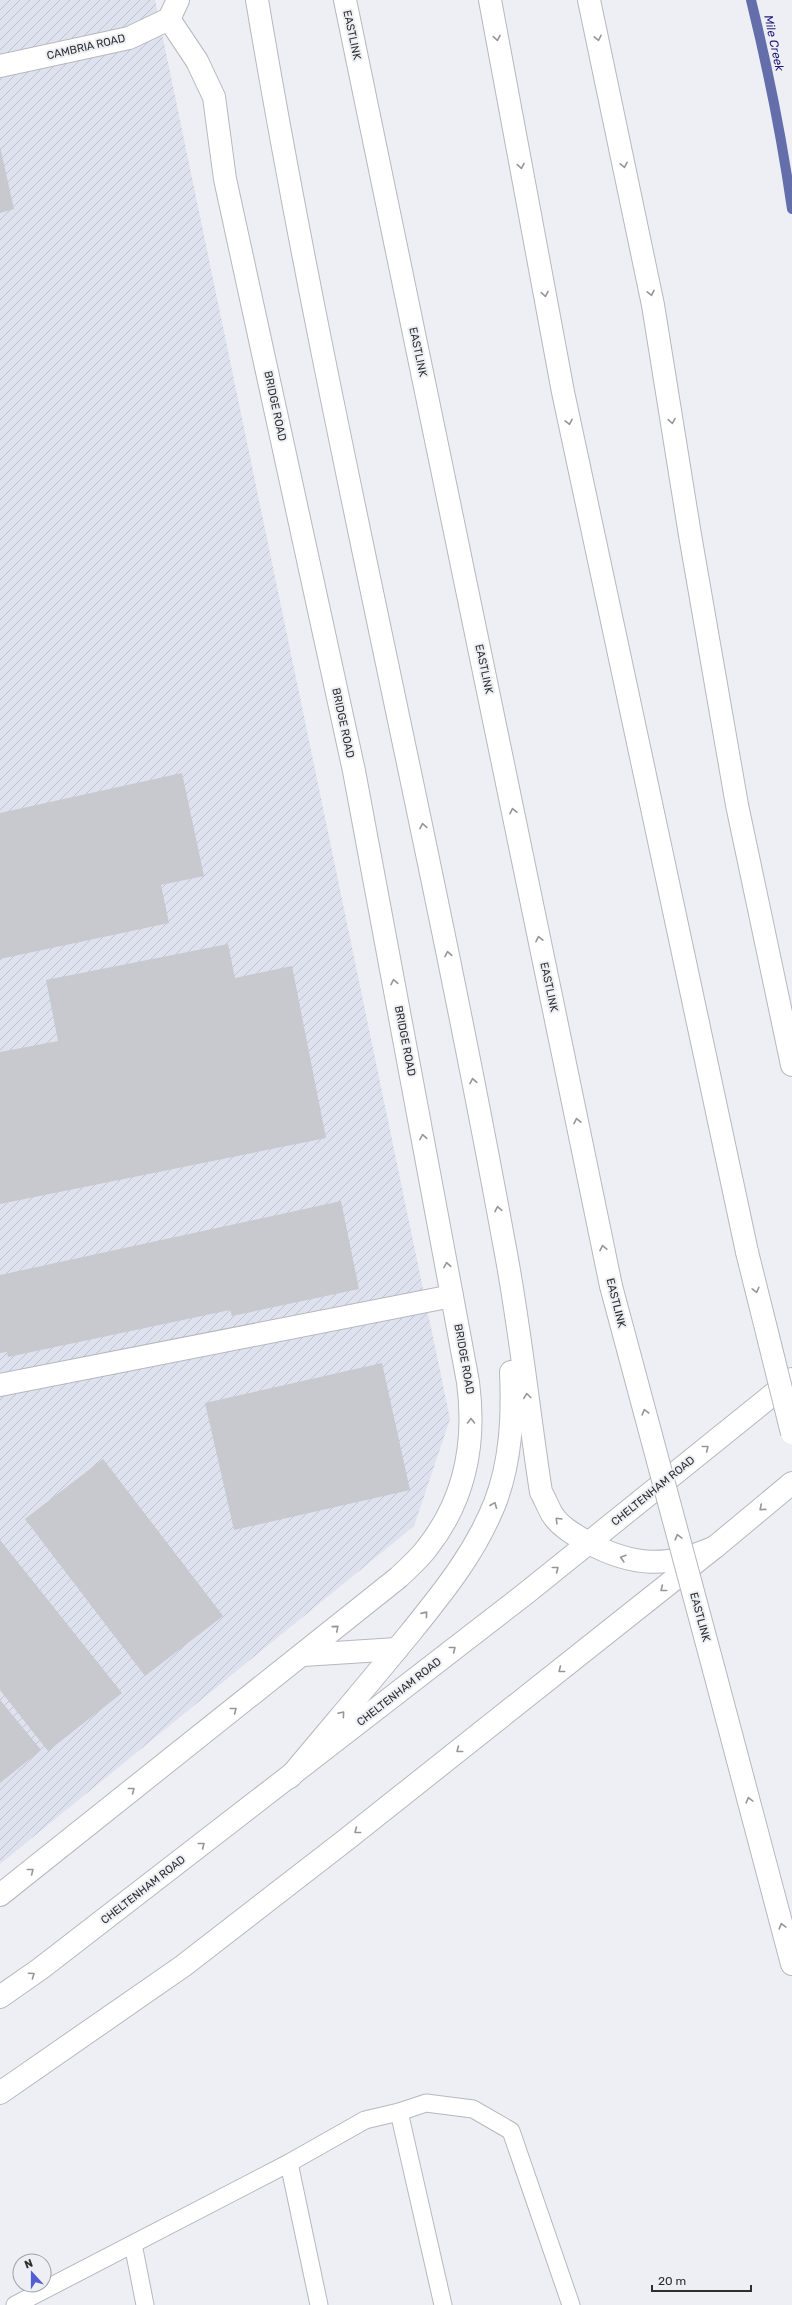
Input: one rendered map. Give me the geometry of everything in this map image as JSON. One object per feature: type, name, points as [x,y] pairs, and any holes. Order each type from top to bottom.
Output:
[{"type":"main road","points":[[257,0],[321,342],[422,825],[505,1247],[541,1492],[552,1515],[571,1533],[589,1543],[623,1558],[660,1563],[691,1557],[715,1547]]},
{"type":"main road","name":"EASTLINK","points":[[345,0],[611,1286],[792,1964]]},
{"type":"main road","points":[[490,0],[563,392],[747,1252],[792,1433]]},
{"type":"main road","points":[[589,0],[653,305],[690,535],[737,805],[792,1065]]},
{"type":"main road","name":"CAMBRIA ROAD","points":[[0,66],[129,38],[174,9]]},
{"type":"main road","name":"BRIDGE ROAD","points":[[174,9],[214,97],[225,179],[354,771],[471,1405],[471,1436],[464,1478],[448,1515],[427,1548],[399,1577],[303,1655]]},
{"type":"main road","points":[[290,1777],[397,1648],[466,1560],[481,1535],[495,1502],[505,1471],[510,1440],[512,1410],[505,1247]]},
{"type":"main road","points":[[0,1385],[452,1296]]},
{"type":"main road","name":"CHELTENHAM ROAD","points":[[0,1997],[40,1969],[290,1777],[589,1543],[792,1379]]},
{"type":"main road","points":[[0,2093],[183,1966],[347,1839],[715,1547],[792,1483]]},
{"type":"main road","points":[[0,1895],[303,1655],[397,1648]]},
{"type":"lane","points":[[15,2305],[289,2163],[365,2120],[399,2112],[426,2103],[473,2109],[511,2131],[571,2305]]},
{"type":"lane","points":[[399,2112],[443,2305]]},
{"type":"lane","points":[[289,2163],[320,2305]]},
{"type":"lane","points":[[133,2244],[145,2305]]},
{"type":"shaded area","points":[[0,0],[155,0],[450,1419],[414,1526],[0,1864]]},
{"type":"building","points":[[0,147],[14,209],[0,213]]},
{"type":"building","points":[[182,773],[204,876],[161,885],[169,923],[0,959],[0,813]]},
{"type":"building","points":[[228,944],[235,978],[292,966],[326,1138],[0,1204],[0,1052],[58,1041],[46,980]]},
{"type":"building","points":[[341,1201],[359,1289],[232,1316],[230,1310],[8,1357],[7,1352],[0,1353],[0,1275]]},
{"type":"building","points":[[382,1363],[410,1490],[234,1530],[205,1403]]},
{"type":"building","points":[[103,1459],[223,1616],[145,1676],[25,1519]]},
{"type":"building","points":[[0,1540],[122,1693],[48,1751],[0,1690]]},
{"type":"building","points":[[0,1700],[41,1750],[0,1783]]},
{"type":"waterway","name":"Mile Creek","points":[[751,0],[774,104],[792,209]]}]
